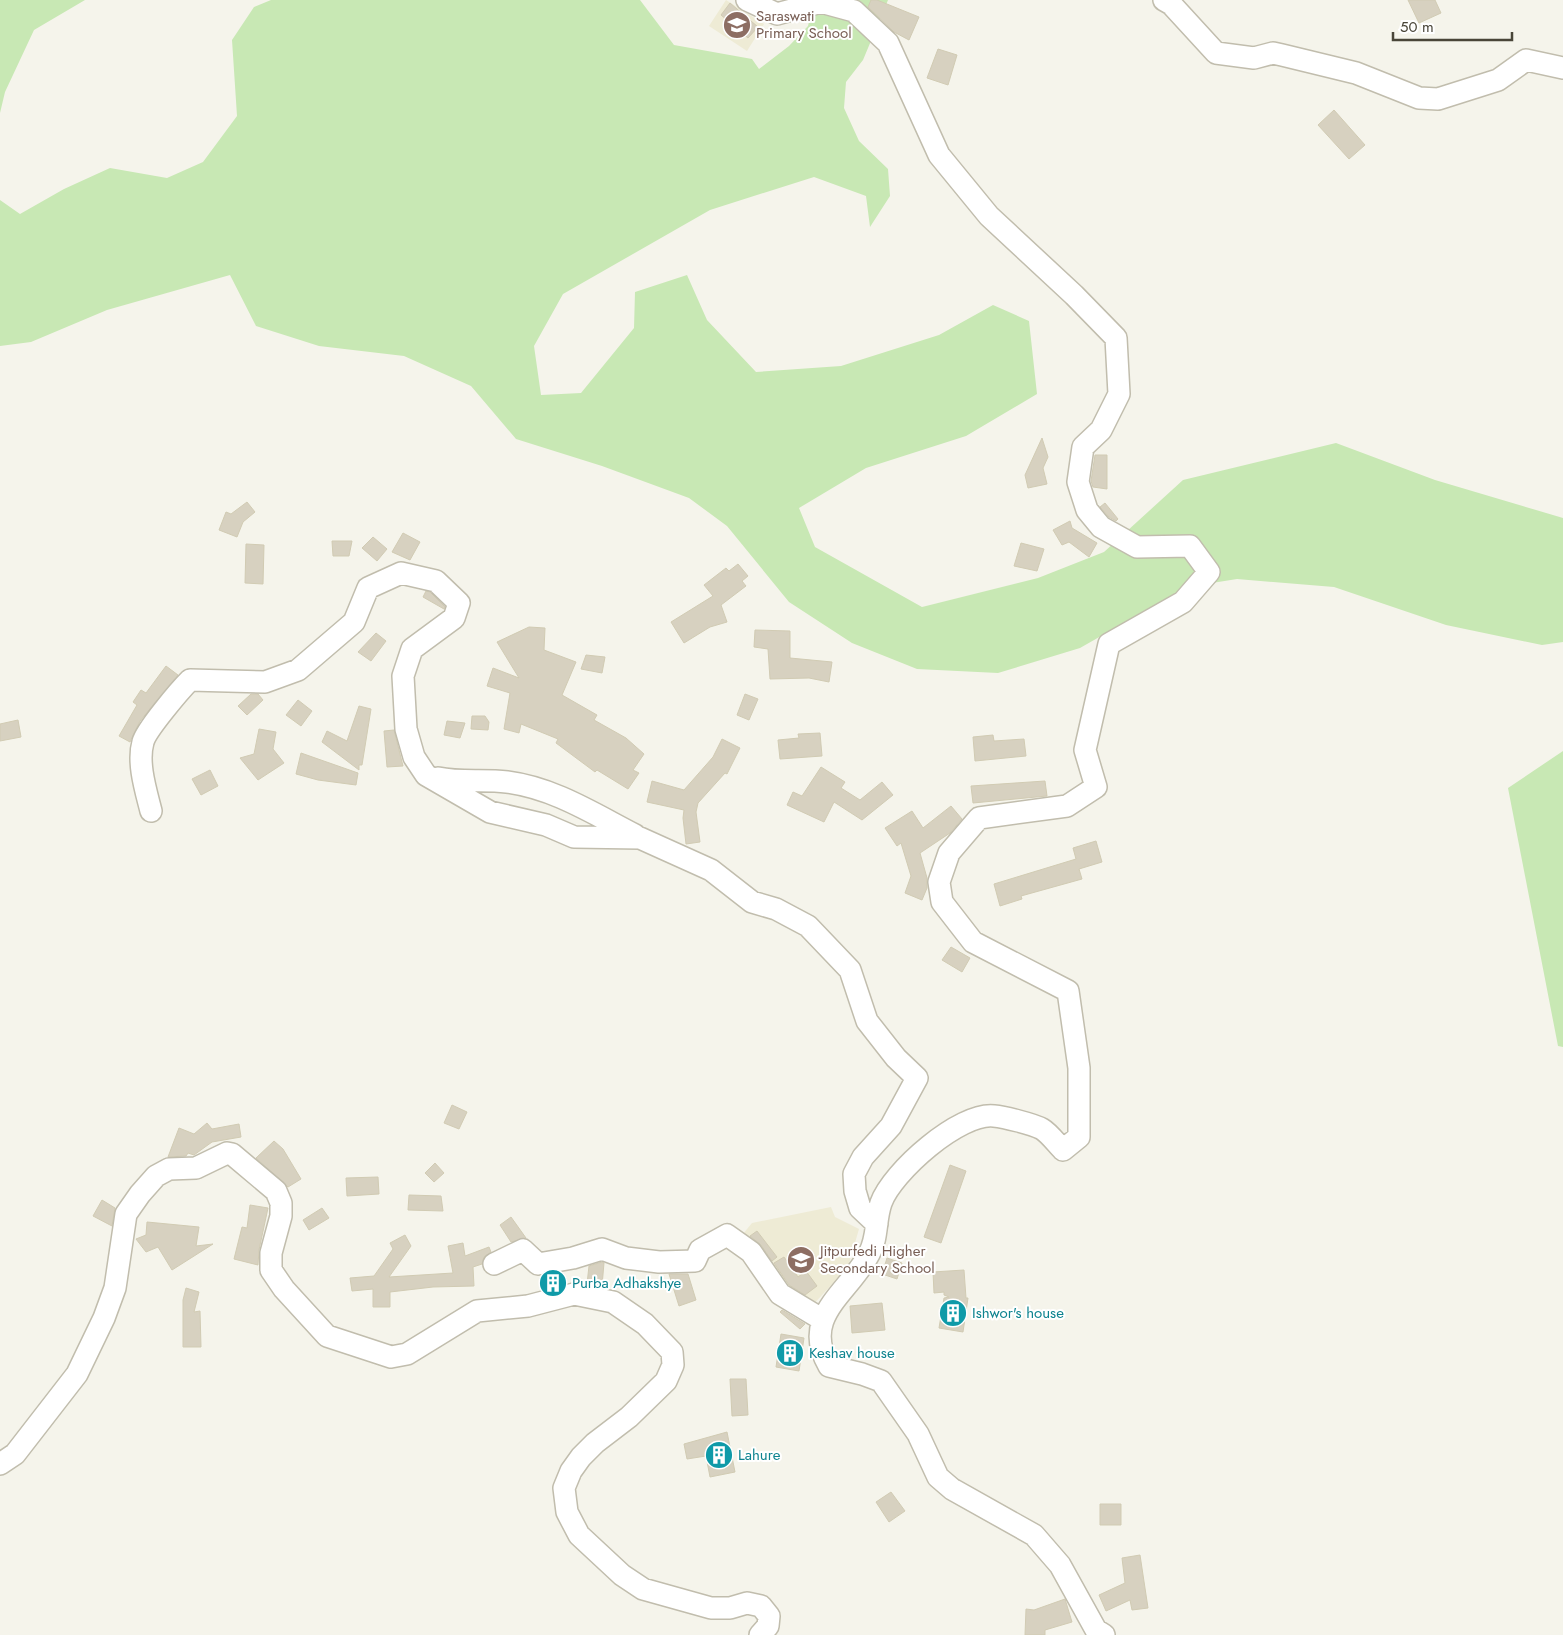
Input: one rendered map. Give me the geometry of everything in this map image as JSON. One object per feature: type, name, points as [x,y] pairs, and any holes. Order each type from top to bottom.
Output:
[{"type":"street","points":[[748,0],[777,14],[821,2],[854,11],[888,43],[939,155],[989,216],[1074,295],[1116,338],[1118,394],[1100,430],[1083,447],[1078,482],[1087,510],[1101,526],[1137,547],[1190,546],[1209,572],[1184,602],[1109,644],[1085,750],[1096,787],[1067,806],[979,818],[949,853],[940,882],[942,902],[974,942],[1068,990],[1079,1068],[1080,1137],[1063,1150],[1042,1129],[993,1116],[967,1121],[923,1151],[895,1179],[882,1203],[876,1236],[868,1255],[834,1297],[823,1320],[820,1340],[829,1366],[862,1374],[880,1381],[918,1434],[938,1477],[952,1489],[1034,1536],[1060,1565],[1096,1630],[1104,1635]]},
{"type":"street","points":[[1164,0],[1171,4],[1216,53],[1254,58],[1272,53],[1282,54],[1356,73],[1419,98],[1438,99],[1474,89],[1498,80],[1526,60],[1563,68]]},
{"type":"street","points":[[150,812],[142,766],[143,741],[176,694],[190,680],[265,682],[298,670],[354,622],[368,588],[401,573],[436,581],[459,603],[454,618],[412,649],[403,676],[406,729],[414,757],[426,775],[490,812],[546,825],[574,837],[640,838]]},
{"type":"street","points":[[426,775],[453,781],[506,782],[544,789],[640,838],[711,870],[752,902],[776,909],[808,926],[850,970],[867,1021],[896,1058],[917,1078],[891,1126],[863,1156],[854,1174],[855,1191],[860,1208],[878,1224]]},
{"type":"street","points":[[0,1464],[15,1454],[77,1374],[104,1318],[115,1288],[126,1214],[140,1194],[156,1176],[169,1169],[196,1168],[227,1153],[232,1154],[276,1192],[281,1203],[281,1216],[270,1253],[272,1270],[284,1289],[327,1336],[391,1357],[407,1354],[477,1311],[528,1306],[574,1294],[614,1302],[661,1338],[672,1352],[673,1365],[666,1381],[629,1417],[595,1442],[581,1457],[571,1471],[564,1488],[567,1512],[579,1535],[622,1575],[642,1589],[711,1608],[730,1608],[747,1603],[761,1606],[768,1616],[768,1626],[760,1635]]},
{"type":"street","points":[[494,1264],[523,1250],[538,1264],[574,1258],[602,1249],[626,1258],[659,1262],[695,1261],[700,1250],[727,1235],[751,1252],[780,1294],[823,1320]]},
{"type":"shaded area","name":"Saraswati Primary School","points":[[726,0],[764,24],[747,51],[709,26]]},
{"type":"shaded area","name":"Jitpurfedi Higher Secondary School","points":[[831,1207],[835,1217],[859,1229],[848,1267],[810,1308],[738,1240],[752,1223]]},
{"type":"green space","points":[[0,0],[85,0],[34,30],[5,92],[0,113]]},
{"type":"green space","points":[[271,0],[640,0],[674,45],[752,59],[759,69],[789,46],[808,26],[814,0],[888,0],[863,60],[846,82],[844,108],[859,141],[888,169],[890,196],[870,227],[866,196],[814,177],[710,210],[563,294],[534,346],[541,395],[581,393],[634,328],[635,292],[687,275],[707,320],[756,372],[841,366],[939,335],[993,305],[1029,321],[1037,394],[966,436],[866,468],[799,508],[815,547],[922,607],[1038,578],[1104,552],[1183,480],[1336,443],[1435,480],[1563,518],[1563,642],[1542,645],[1446,625],[1334,587],[1237,579],[1187,587],[1080,648],[998,673],[917,669],[852,643],[789,602],[727,526],[689,498],[602,466],[516,439],[471,386],[404,356],[319,346],[256,326],[230,275],[107,310],[31,342],[0,346],[0,200],[20,214],[64,189],[110,168],[167,178],[203,162],[237,116],[232,40],[254,7]]},
{"type":"green space","points":[[1563,751],[1563,1047],[1558,1046],[1508,788]]},
{"type":"building","points":[[871,0],[877,0],[919,17],[909,40],[894,32],[868,7]]},
{"type":"building","points":[[1408,0],[1435,0],[1441,13],[1419,23]]},
{"type":"building","points":[[730,3],[758,27],[748,38],[721,15]]},
{"type":"building","points":[[938,49],[957,55],[948,85],[927,78]]},
{"type":"building","points":[[1334,110],[1365,145],[1349,159],[1318,125]]},
{"type":"building","points":[[1042,438],[1048,457],[1043,468],[1047,484],[1028,488],[1025,475]]},
{"type":"building","points":[[1095,455],[1107,455],[1107,489],[1093,487],[1091,481]]},
{"type":"building","points":[[247,502],[255,512],[243,522],[237,537],[219,530],[226,512],[231,514]]},
{"type":"building","points":[[1105,503],[1118,519],[1116,521],[1109,517],[1100,507]]},
{"type":"building","points":[[1070,521],[1072,528],[1097,543],[1089,557],[1069,542],[1062,545],[1053,530]]},
{"type":"building","points":[[403,533],[420,542],[410,560],[392,552]]},
{"type":"building","points":[[373,537],[387,549],[377,561],[362,548]]},
{"type":"building","points":[[332,541],[352,541],[349,556],[333,556]]},
{"type":"building","points":[[1021,543],[1044,549],[1037,571],[1014,566]]},
{"type":"building","points":[[246,544],[264,545],[263,584],[245,583]]},
{"type":"building","points":[[738,564],[748,576],[742,581],[746,586],[721,605],[727,622],[710,627],[684,643],[671,622],[713,596],[704,585],[726,568],[729,571]]},
{"type":"building","points":[[426,591],[430,592],[445,607],[444,609],[423,597]]},
{"type":"building","points":[[529,627],[545,628],[544,650],[576,662],[562,695],[597,715],[594,720],[626,738],[644,754],[633,770],[639,773],[628,789],[597,770],[595,772],[556,743],[558,739],[521,724],[519,733],[504,729],[510,693],[487,686],[493,668],[519,678],[497,642]]},
{"type":"building","points":[[755,630],[790,631],[790,658],[832,662],[829,682],[809,678],[770,679],[768,649],[754,647]]},
{"type":"building","points":[[376,633],[386,641],[371,661],[358,652]]},
{"type":"building","points":[[586,655],[605,657],[602,673],[581,669]]},
{"type":"building","points":[[166,666],[178,675],[140,721],[130,742],[119,736],[137,705],[133,702],[141,690],[146,693]]},
{"type":"building","points":[[251,694],[258,694],[263,700],[247,715],[238,706]]},
{"type":"building","points":[[745,694],[758,699],[749,720],[737,715]]},
{"type":"building","points":[[298,700],[312,711],[301,726],[286,715]]},
{"type":"building","points":[[359,706],[371,709],[362,765],[359,765],[359,770],[322,742],[327,731],[347,741]]},
{"type":"building","points":[[472,716],[485,716],[489,722],[488,730],[471,729]]},
{"type":"building","points":[[18,720],[21,737],[0,741],[0,724]]},
{"type":"building","points":[[447,721],[465,723],[460,738],[444,735]]},
{"type":"building","points":[[259,729],[276,732],[273,749],[284,763],[258,780],[240,758],[254,754]]},
{"type":"building","points":[[394,730],[403,766],[387,767],[384,731]]},
{"type":"building","points":[[820,733],[822,756],[780,759],[778,740],[799,738],[798,734]]},
{"type":"building","points":[[993,735],[994,741],[1024,739],[1026,756],[975,761],[973,737]]},
{"type":"building","points":[[722,739],[740,748],[727,774],[725,773],[698,803],[696,812],[700,842],[686,844],[684,810],[647,802],[652,781],[684,790],[713,757]]},
{"type":"building","points":[[301,753],[358,773],[356,785],[318,780],[296,774]]},
{"type":"building","points":[[821,767],[845,782],[841,788],[860,800],[882,782],[893,795],[862,820],[834,802],[824,822],[787,805],[793,792],[802,796]]},
{"type":"building","points":[[210,770],[218,786],[201,795],[192,779]]},
{"type":"building","points":[[1045,781],[1047,796],[973,803],[971,786]]},
{"type":"building","points":[[951,806],[962,819],[950,833],[920,853],[927,878],[927,888],[922,900],[905,893],[911,876],[901,843],[897,846],[885,828],[912,811],[923,828]]},
{"type":"building","points":[[1096,841],[1102,862],[1079,869],[1082,879],[1021,896],[1022,899],[1000,906],[994,884],[1076,859],[1073,848]]},
{"type":"building","points":[[951,947],[970,958],[962,972],[942,960]]},
{"type":"building","points":[[452,1105],[467,1112],[459,1129],[444,1123]]},
{"type":"building","points":[[207,1123],[212,1129],[239,1124],[241,1137],[212,1142],[194,1155],[188,1153],[186,1156],[168,1157],[179,1128],[194,1134]]},
{"type":"building","points":[[274,1141],[283,1149],[301,1179],[288,1187],[256,1158]]},
{"type":"building","points":[[435,1163],[444,1173],[434,1182],[425,1173]]},
{"type":"building","points":[[950,1165],[966,1171],[941,1243],[924,1237]]},
{"type":"building","points":[[378,1177],[379,1194],[347,1196],[346,1178]]},
{"type":"building","points":[[409,1195],[441,1196],[443,1211],[408,1210]]},
{"type":"building","points":[[102,1200],[115,1208],[112,1226],[93,1216]]},
{"type":"building","points":[[250,1205],[268,1208],[259,1250],[258,1265],[234,1259],[242,1227],[247,1228]]},
{"type":"building","points":[[322,1208],[329,1218],[309,1230],[303,1220]]},
{"type":"building","points":[[511,1217],[526,1238],[511,1242],[500,1225]]},
{"type":"building","points":[[147,1222],[199,1227],[196,1246],[213,1244],[172,1270],[158,1247],[146,1252],[136,1239],[146,1235]]},
{"type":"building","points":[[757,1231],[777,1257],[772,1261],[761,1245],[750,1236]]},
{"type":"building","points":[[405,1235],[411,1246],[389,1277],[453,1273],[448,1246],[463,1243],[465,1256],[489,1247],[491,1252],[484,1257],[482,1264],[473,1267],[474,1286],[433,1287],[390,1292],[390,1307],[373,1307],[373,1289],[352,1291],[350,1278],[374,1276],[393,1249],[390,1243]]},
{"type":"building","points":[[784,1257],[798,1277],[806,1271],[817,1286],[805,1295],[789,1285],[774,1263]]},
{"type":"building","points":[[887,1258],[902,1263],[897,1279],[882,1274]]},
{"type":"building","points":[[604,1263],[602,1286],[587,1284],[589,1266]]},
{"type":"building","points":[[964,1270],[966,1298],[968,1298],[963,1332],[939,1328],[944,1298],[949,1297],[944,1295],[944,1292],[934,1293],[933,1272]]},
{"type":"building","name":"Purba Adhakshye","points":[[562,1274],[565,1284],[543,1289],[541,1279]]},
{"type":"building","points":[[669,1274],[688,1274],[696,1300],[679,1306]]},
{"type":"building","points":[[186,1288],[199,1292],[194,1312],[200,1311],[201,1347],[183,1347],[183,1300]]},
{"type":"building","points":[[882,1303],[885,1330],[852,1333],[850,1306]]},
{"type":"building","points":[[782,1310],[805,1324],[800,1329],[780,1312]]},
{"type":"building","name":"Keshav house","points":[[781,1334],[804,1338],[799,1371],[776,1367]]},
{"type":"building","points":[[730,1379],[746,1379],[748,1415],[732,1416]]},
{"type":"building","name":"Lahure","points":[[727,1432],[735,1472],[710,1477],[706,1456],[687,1459],[684,1444]]},
{"type":"building","points":[[891,1492],[905,1511],[889,1522],[876,1502]]},
{"type":"building","points":[[1100,1504],[1121,1504],[1121,1525],[1100,1525]]},
{"type":"building","points":[[1140,1555],[1148,1608],[1132,1610],[1130,1600],[1106,1611],[1099,1595],[1125,1583],[1122,1558]]},
{"type":"building","points":[[1065,1599],[1072,1622],[1045,1630],[1045,1635],[1025,1635],[1026,1609],[1034,1610]]},
{"type":"place","name":"Saraswati Primary School","points":[[737,25]]},
{"type":"place","name":"Jitpurfedi Higher Secondary School","points":[[801,1260]]},
{"type":"place","name":"Purba Adhakshye","points":[[553,1283]]},
{"type":"place","name":"Ishwor's house","points":[[953,1313]]},
{"type":"place","name":"Keshav house","points":[[790,1353]]},
{"type":"place","name":"Lahure","points":[[719,1455]]}]
